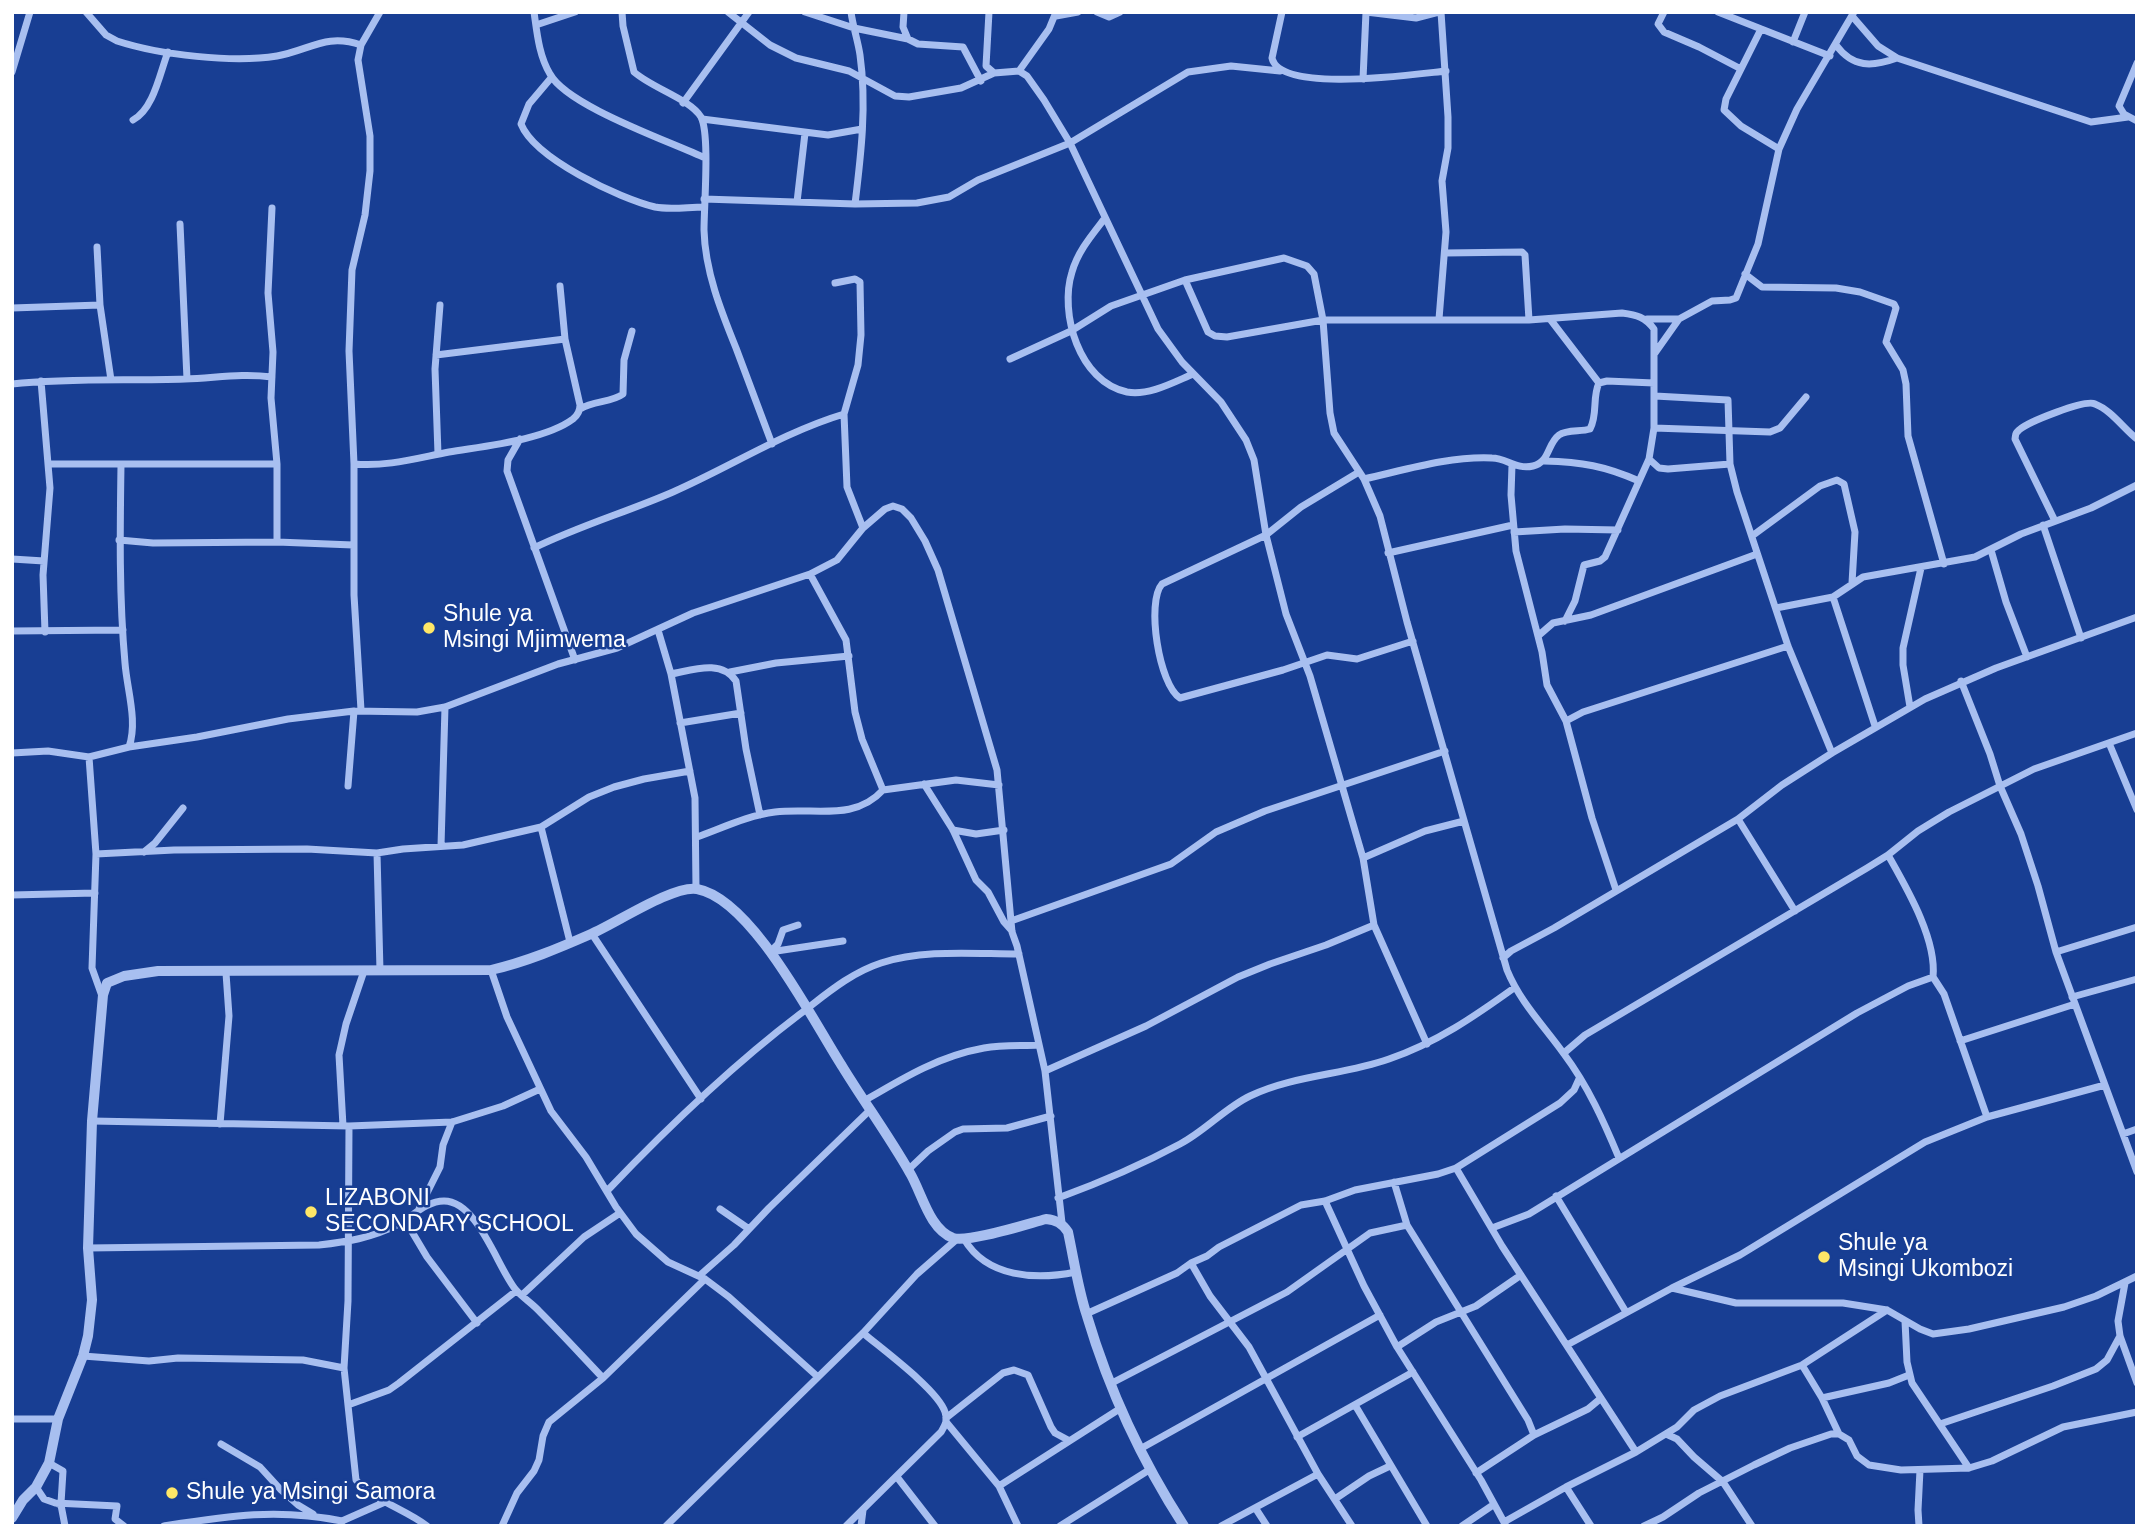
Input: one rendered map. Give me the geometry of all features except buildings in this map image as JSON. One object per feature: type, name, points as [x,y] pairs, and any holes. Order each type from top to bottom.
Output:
[{"type":"street","points":[[12,72],[15,51],[30,12]]},
{"type":"street","points":[[86,12],[106,35],[117,41],[205,57],[278,55],[337,39],[361,45]]},
{"type":"street","points":[[348,786],[357,710],[350,296],[370,171],[370,136],[358,60],[361,45],[380,12]]},
{"type":"street","points":[[534,12],[542,58],[551,78],[580,101],[624,124],[705,158]]},
{"type":"street","points":[[536,25],[575,12]]},
{"type":"street","points":[[728,12],[770,45],[796,58],[849,71],[895,96],[909,97],[961,88],[994,73],[1019,71],[1027,76],[1044,100],[1070,143],[1158,329],[1182,362],[1221,402],[1246,440],[1254,460],[1266,535],[1286,614],[1343,784],[1363,858],[1374,925],[1427,1044]]},
{"type":"street","points":[[683,103],[750,12]]},
{"type":"street","points":[[805,12],[918,44],[963,47],[981,80]]},
{"type":"street","points":[[851,12],[862,77],[862,129],[855,204]]},
{"type":"street","points":[[904,12],[903,27],[908,39]]},
{"type":"street","points":[[989,12],[985,60],[986,66],[994,73]]},
{"type":"street","points":[[1019,71],[1056,14],[1077,12]]},
{"type":"street","points":[[1097,12],[1109,17],[1120,12]]},
{"type":"street","points":[[1280,71],[1273,65],[1272,58],[1282,12]]},
{"type":"street","points":[[1363,79],[1366,12],[1416,18],[1440,12],[1446,71],[1448,139],[1442,181],[1446,232],[1439,319]]},
{"type":"street","points":[[1717,12],[1728,14],[1830,56]]},
{"type":"street","points":[[1793,42],[1805,12]]},
{"type":"street","points":[[621,13],[634,72],[642,80],[683,103],[702,119],[706,252],[710,274],[772,444]]},
{"type":"street","points":[[1659,14],[1658,24],[1664,32],[1741,69]]},
{"type":"street","points":[[1185,280],[1208,331],[1215,336],[1227,337],[1323,320],[1528,320],[1622,313],[1647,319],[1679,319],[1692,314],[1712,300],[1736,298],[1758,244],[1779,149],[1797,109],[1853,14],[1878,46],[1897,58],[2091,122],[2128,117]]},
{"type":"street","points":[[1761,29],[1726,99],[1724,110],[1741,126],[1779,149]]},
{"type":"street","points":[[1836,45],[1851,60],[1864,65],[1877,65],[1897,58]]},
{"type":"street","points":[[133,120],[146,107],[168,52]]},
{"type":"street","points":[[2108,121],[2119,106],[2137,63]]},
{"type":"street","points":[[551,78],[529,104],[521,124],[526,136],[541,151],[566,167],[598,184],[654,207],[704,203],[917,203],[949,197],[978,180],[1070,143],[1188,72],[1231,66],[1280,71],[1316,79],[1363,79],[1446,71]]},
{"type":"street","points":[[2119,106],[2128,117],[2137,121]]},
{"type":"street","points":[[702,119],[828,135],[862,129]]},
{"type":"street","points":[[797,202],[805,133]]},
{"type":"street","points":[[272,208],[268,272],[277,464],[277,542]]},
{"type":"street","points":[[1105,218],[1082,248],[1072,272],[1067,295],[1072,331],[1080,353],[1102,379],[1127,392],[1142,392],[1194,374]]},
{"type":"street","points":[[180,224],[187,379]]},
{"type":"street","points":[[97,247],[100,305],[111,380]]},
{"type":"street","points":[[1445,253],[1522,252],[1526,263],[1528,320]]},
{"type":"street","points":[[1010,359],[1072,331],[1111,306],[1185,280],[1284,258],[1298,261],[1314,274],[1323,320],[1332,425],[1338,441],[1362,475],[1380,516],[1388,553],[1503,958],[1514,988],[1564,1053],[1603,1119],[1619,1158]]},
{"type":"street","points":[[1745,274],[1762,287],[1836,288],[1860,292],[1894,304],[1896,308],[1886,342],[1903,370],[1908,436],[1944,564]]},
{"type":"street","points":[[835,283],[855,279],[860,282],[861,335],[858,365],[844,414],[847,487],[863,528]]},
{"type":"street","points":[[560,286],[565,340],[579,393],[580,409]]},
{"type":"street","points":[[12,308],[100,305]]},
{"type":"street","points":[[438,454],[436,355],[440,305]]},
{"type":"street","points":[[1550,319],[1600,383]]},
{"type":"street","points":[[1565,621],[1579,589],[1581,569],[1584,565],[1605,557],[1648,459],[1654,428],[1654,329],[1647,319]]},
{"type":"street","points":[[1654,354],[1679,319]]},
{"type":"street","points":[[354,464],[390,464],[520,439],[564,424],[589,404],[619,398],[623,394],[624,360],[632,331]]},
{"type":"street","points":[[436,355],[565,340]]},
{"type":"street","points":[[12,384],[41,381],[187,379],[233,374],[272,377]]},
{"type":"street","points":[[41,381],[49,464],[49,510],[44,561],[45,632]]},
{"type":"street","points":[[1544,461],[1556,438],[1562,433],[1590,429],[1594,423],[1596,390],[1600,383],[1654,383]]},
{"type":"street","points":[[1654,396],[1728,400],[1730,464],[1788,646],[1832,753]]},
{"type":"street","points":[[1654,428],[1770,432],[1780,428],[1806,397]]},
{"type":"street","points":[[2054,522],[2015,439],[2016,433],[2045,418],[2091,402],[2137,439]]},
{"type":"street","points":[[534,548],[567,532],[672,493],[772,444],[844,414]]},
{"type":"street","points":[[520,439],[508,460],[507,471],[575,660]]},
{"type":"street","points":[[1413,641],[1357,659],[1327,655],[1180,698],[1171,690],[1165,676],[1154,621],[1156,590],[1178,576],[1266,535],[1301,507],[1362,475],[1493,457],[1512,466],[1529,467],[1544,461],[1577,461],[1639,481]]},
{"type":"street","points":[[1648,459],[1659,468],[1668,469],[1730,464]]},
{"type":"street","points":[[49,464],[277,464]]},
{"type":"street","points":[[121,465],[119,540],[123,630],[133,730],[129,747]]},
{"type":"street","points":[[1512,466],[1516,551],[1538,636],[1547,685],[1566,722],[1592,818],[1616,890]]},
{"type":"street","points":[[1752,536],[1820,486],[1837,480],[1844,484],[1856,532],[1852,583]]},
{"type":"street","points":[[1776,608],[1833,597],[1863,577],[1975,557],[2043,525],[2091,509],[2137,485]]},
{"type":"street","points":[[12,753],[48,751],[89,757],[129,747],[288,719],[357,710],[417,712],[445,707],[575,660],[617,648],[693,613],[810,574],[837,560],[850,548],[863,528],[885,509],[893,506],[902,509],[925,541],[938,570],[993,754],[1004,830],[1012,932],[1045,1071],[1062,1223],[1068,1232],[1086,1314],[1110,1384],[1149,1470],[1183,1525]]},
{"type":"street","points":[[2043,525],[2081,638]]},
{"type":"street","points":[[1388,553],[1514,529],[1618,530]]},
{"type":"street","points":[[119,540],[153,543],[277,542],[353,545]]},
{"type":"street","points":[[1991,550],[2006,602],[2027,657]]},
{"type":"street","points":[[1538,636],[1553,623],[1591,615],[1758,554]]},
{"type":"street","points":[[12,559],[44,561]]},
{"type":"street","points":[[1910,707],[1903,648],[1921,568]]},
{"type":"street","points":[[810,574],[842,630],[849,656],[855,712],[862,739],[883,790]]},
{"type":"street","points":[[1833,597],[1875,726]]},
{"type":"street","points":[[1503,958],[1738,819],[1782,785],[1910,707],[1961,681],[2137,617]]},
{"type":"street","points":[[12,631],[123,630]]},
{"type":"street","points":[[658,630],[671,674],[695,798],[696,889]]},
{"type":"street","points":[[1566,722],[1583,712],[1788,646]]},
{"type":"street","points":[[671,674],[713,668],[730,672],[776,663],[849,656]]},
{"type":"street","points":[[730,672],[736,681],[760,816]]},
{"type":"street","points":[[1961,681],[2021,834],[2056,952],[2137,1172]]},
{"type":"street","points":[[441,846],[445,707]]},
{"type":"street","points":[[680,723],[741,713]]},
{"type":"street","points":[[1564,1053],[1585,1035],[1888,855],[1918,831],[2034,769],[2137,733]]},
{"type":"street","points":[[2109,743],[2137,810]]},
{"type":"street","points":[[1011,921],[1171,864],[1229,825],[1445,751]]},
{"type":"street","points":[[89,757],[96,854],[92,968],[103,997]]},
{"type":"street","points":[[96,854],[307,849],[377,853],[463,845],[541,827],[589,797],[614,787],[690,771]]},
{"type":"street","points":[[697,836],[775,812],[854,810],[874,800],[883,790],[956,780],[999,785]]},
{"type":"street","points":[[924,784],[953,830],[979,884],[988,892],[1012,932]]},
{"type":"street","points":[[144,852],[155,843],[183,808]]},
{"type":"street","points":[[1738,819],[1795,911]]},
{"type":"street","points":[[1363,858],[1425,831],[1464,821]]},
{"type":"street","points":[[541,827],[570,942]]},
{"type":"street","points":[[953,830],[976,834],[1004,830]]},
{"type":"street","points":[[377,853],[380,971]]},
{"type":"street","points":[[1888,855],[1923,926],[1933,962],[1933,977],[1944,994],[1987,1117]]},
{"type":"street","points":[[12,1518],[23,1500],[36,1488],[49,1464],[58,1419],[83,1356],[92,1300],[88,1248],[92,1121],[103,997],[107,983],[124,976],[158,971],[226,973],[491,970],[529,960],[592,934],[658,900],[696,889],[727,903],[770,951],[908,1170],[930,1214],[943,1231],[960,1239],[984,1262],[1004,1271],[1038,1277],[1076,1272]]},
{"type":"street","points":[[12,895],[95,893]]},
{"type":"street","points":[[770,951],[778,944],[783,930],[798,925]]},
{"type":"street","points":[[1045,1071],[1146,1026],[1238,977],[1374,925]]},
{"type":"street","points":[[2056,952],[2137,927]]},
{"type":"street","points":[[592,934],[701,1099]]},
{"type":"street","points":[[770,951],[843,940]]},
{"type":"street","points":[[607,1191],[647,1148],[734,1067],[835,987],[869,967],[883,962],[923,956],[1019,954]]},
{"type":"street","points":[[491,970],[507,1017],[551,1111],[586,1157],[636,1234],[659,1255],[702,1278],[761,1324],[818,1377]]},
{"type":"street","points":[[364,971],[346,1024],[339,1055],[346,1126],[349,1241],[344,1368],[356,1480],[385,1502],[427,1526]]},
{"type":"street","points":[[220,1124],[229,1016],[226,973]]},
{"type":"street","points":[[1492,1228],[1529,1214],[1857,1013],[1908,986],[1933,977]]},
{"type":"street","points":[[1960,1041],[2137,979]]},
{"type":"street","points":[[1058,1198],[1094,1185],[1180,1145],[1255,1094],[1283,1083],[1388,1060],[1427,1044],[1456,1029],[1514,988]]},
{"type":"street","points":[[502,1526],[517,1493],[539,1460],[543,1436],[549,1422],[603,1378],[867,1106],[927,1065],[955,1055],[986,1048],[1039,1045]]},
{"type":"street","points":[[1086,1314],[1177,1273],[1191,1262],[1301,1205],[1456,1168],[1560,1103],[1574,1090],[1579,1079]]},
{"type":"street","points":[[1567,1345],[1672,1288],[1740,1255],[1925,1142],[1987,1117],[2105,1085]]},
{"type":"street","points":[[92,1121],[346,1126],[452,1122],[503,1106],[540,1089]]},
{"type":"street","points":[[908,1170],[954,1132],[963,1129],[1007,1128],[1051,1116]]},
{"type":"street","points":[[418,1210],[440,1167],[443,1145],[452,1122]]},
{"type":"street","points":[[2123,1134],[2137,1129]]},
{"type":"street","points":[[1456,1168],[1521,1275],[1636,1452]]},
{"type":"street","points":[[1394,1182],[1407,1225],[1528,1420],[1534,1435]]},
{"type":"street","points":[[1556,1196],[1626,1312]]},
{"type":"street","points":[[88,1248],[319,1245],[349,1241],[370,1236],[405,1220],[418,1210],[446,1200],[458,1206],[482,1227],[519,1293],[603,1378]]},
{"type":"street","points":[[1325,1201],[1347,1251],[1397,1347],[1505,1524],[1566,1487],[1666,1434],[1695,1410],[1720,1396],[1802,1365],[1887,1310]]},
{"type":"street","points":[[720,1209],[749,1229]]},
{"type":"street","points":[[348,1405],[399,1383],[519,1293],[584,1237],[621,1213]]},
{"type":"street","points":[[666,1526],[863,1333],[917,1274],[960,1239],[1046,1219],[1062,1223]]},
{"type":"street","points":[[405,1220],[427,1257],[477,1323]]},
{"type":"street","points":[[1110,1384],[1287,1292],[1370,1233],[1407,1225]]},
{"type":"street","points":[[1191,1262],[1228,1323],[1249,1347],[1318,1474],[1352,1526]]},
{"type":"street","points":[[1397,1347],[1436,1322],[1475,1306],[1521,1275]]},
{"type":"street","points":[[1672,1288],[1736,1303],[1843,1303],[1887,1310],[1933,1334],[2064,1307],[2096,1296],[2137,1276]]},
{"type":"street","points":[[2125,1283],[2118,1321],[2120,1336],[2137,1383]]},
{"type":"street","points":[[1140,1449],[1380,1315]]},
{"type":"street","points":[[1905,1321],[1909,1375],[1969,1468]]},
{"type":"street","points":[[863,1333],[942,1405],[947,1421],[999,1486],[1018,1526]]},
{"type":"street","points":[[1940,1424],[2053,1387],[2096,1369],[2107,1360],[2120,1336]]},
{"type":"street","points":[[83,1356],[149,1361],[178,1358],[303,1360],[344,1368]]},
{"type":"street","points":[[1802,1365],[1839,1434]]},
{"type":"street","points":[[846,1526],[941,1432],[947,1421],[1003,1373],[1020,1370],[1028,1374],[1051,1427],[1055,1433],[1068,1440]]},
{"type":"street","points":[[1297,1437],[1413,1373]]},
{"type":"street","points":[[1822,1398],[1889,1383],[1909,1375]]},
{"type":"street","points":[[1476,1473],[1534,1435],[1588,1409],[1600,1399]]},
{"type":"street","points":[[1355,1405],[1427,1526]]},
{"type":"street","points":[[999,1486],[1121,1408]]},
{"type":"street","points":[[1644,1526],[1699,1493],[1790,1448],[1831,1434],[1839,1434],[1849,1440],[1857,1456],[1869,1465],[1901,1470],[1969,1468],[1993,1461],[2063,1427],[2137,1412]]},
{"type":"street","points":[[12,1419],[58,1419]]},
{"type":"street","points":[[1666,1434],[1678,1438],[1693,1457],[1723,1482],[1752,1526]]},
{"type":"street","points":[[221,1444],[260,1467],[298,1505],[316,1516],[341,1524],[385,1502]]},
{"type":"street","points":[[49,1464],[63,1471],[58,1503],[61,1505],[65,1526]]},
{"type":"street","points":[[1335,1499],[1369,1476],[1390,1466]]},
{"type":"street","points":[[1060,1526],[1149,1470]]},
{"type":"street","points":[[1919,1526],[1920,1470]]},
{"type":"street","points":[[1221,1526],[1318,1474]]},
{"type":"street","points":[[897,1477],[935,1526]]},
{"type":"street","points":[[1566,1487],[1591,1526]]},
{"type":"street","points":[[36,1488],[44,1499],[58,1503],[117,1506],[115,1519],[124,1526]]},
{"type":"street","points":[[1462,1526],[1493,1505]]},
{"type":"street","points":[[1255,1509],[1267,1526]]},
{"type":"street","points":[[861,1526],[863,1510]]},
{"type":"street","points":[[164,1526],[243,1514],[316,1516]]},
{"type":"place","name":"Shule ya Msingi Mjimwema","points":[[429,628]]},
{"type":"place","name":"LIZABONI SECONDARY SCHOOL","points":[[311,1212]]},
{"type":"place","name":"Shule ya Msingi Ukombozi","points":[[1824,1257]]},
{"type":"place","name":"Shule ya Msingi Samora","points":[[172,1493]]}]
